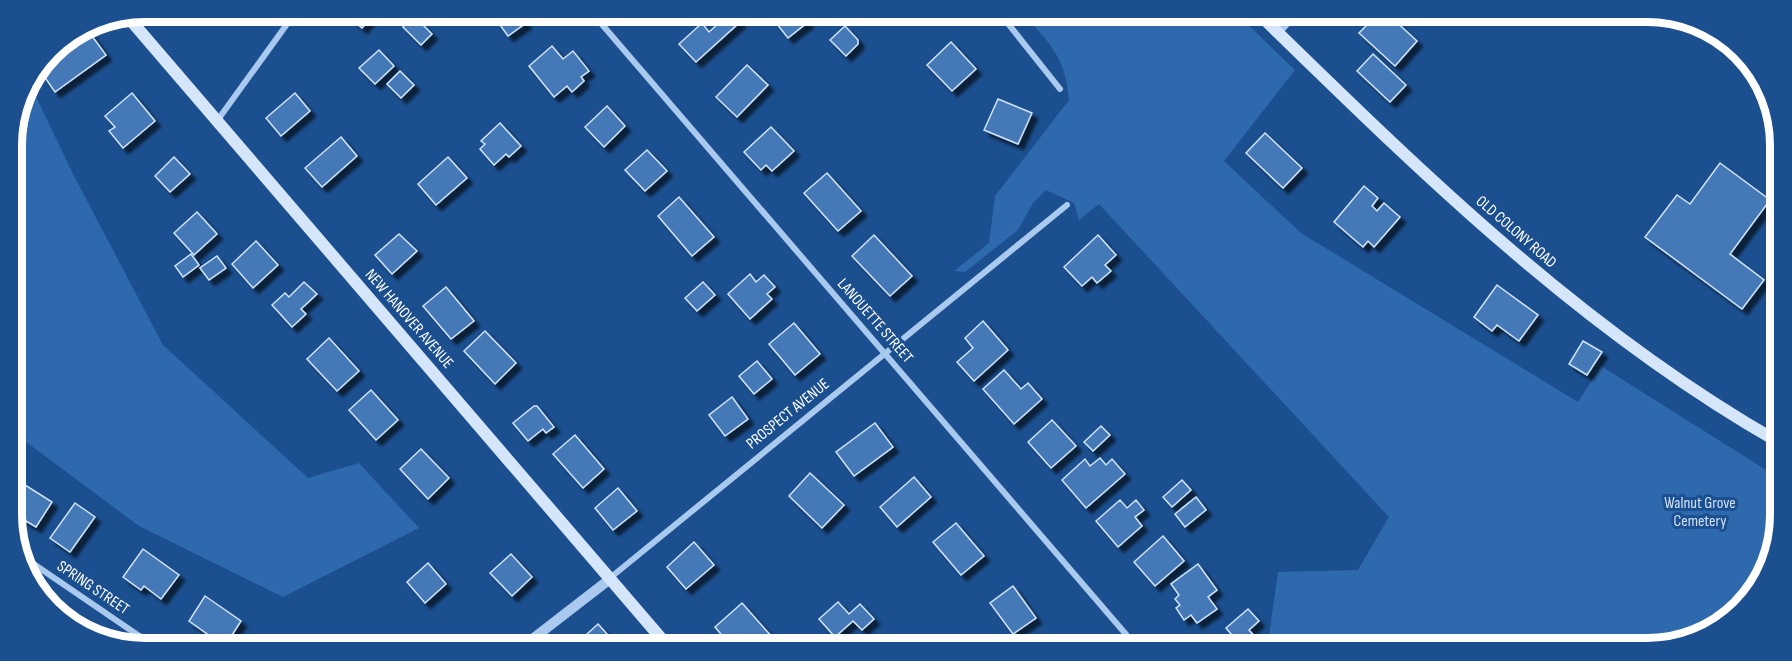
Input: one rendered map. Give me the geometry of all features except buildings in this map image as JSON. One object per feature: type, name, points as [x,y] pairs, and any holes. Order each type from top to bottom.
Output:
[{"type":"main road","name":"OLD COLONY ROAD","points":[[1267,22],[1475,219],[1532,269],[1606,328],[1682,381],[1770,437]]},
{"type":"main road","name":"NEW HANOVER AVENUE","points":[[133,24],[661,638]]},
{"type":"street","points":[[217,121],[289,22]]},
{"type":"street","name":"LANOUETTE STREET","points":[[600,22],[1129,638]]},
{"type":"street","points":[[1007,22],[1060,88]]},
{"type":"street","points":[[1277,32],[1286,22]]},
{"type":"street","name":"PROSPECT AVENUE","points":[[534,638],[886,355],[1067,205]]},
{"type":"street","name":"SPRING STREET","points":[[32,563],[142,638]]},
{"type":"green space","name":"Walnut Grove Cemetery","points":[[1030,22],[1245,22],[1295,70],[1224,161],[1301,233],[1578,402],[1601,366],[1770,472],[1770,515],[1765,547],[1749,584],[1733,602],[1708,622],[1678,634],[1654,638],[1274,638],[1269,636],[1278,572],[1358,570],[1389,517],[1099,204],[1079,220],[1074,203],[1046,190],[1033,203],[1018,230],[965,272],[954,271],[989,243],[995,196],[1069,100],[1061,63]]},
{"type":"green space","points":[[35,94],[73,174],[163,345],[308,478],[359,463],[419,528],[283,597],[139,526],[22,439],[23,138],[27,114]]}]
